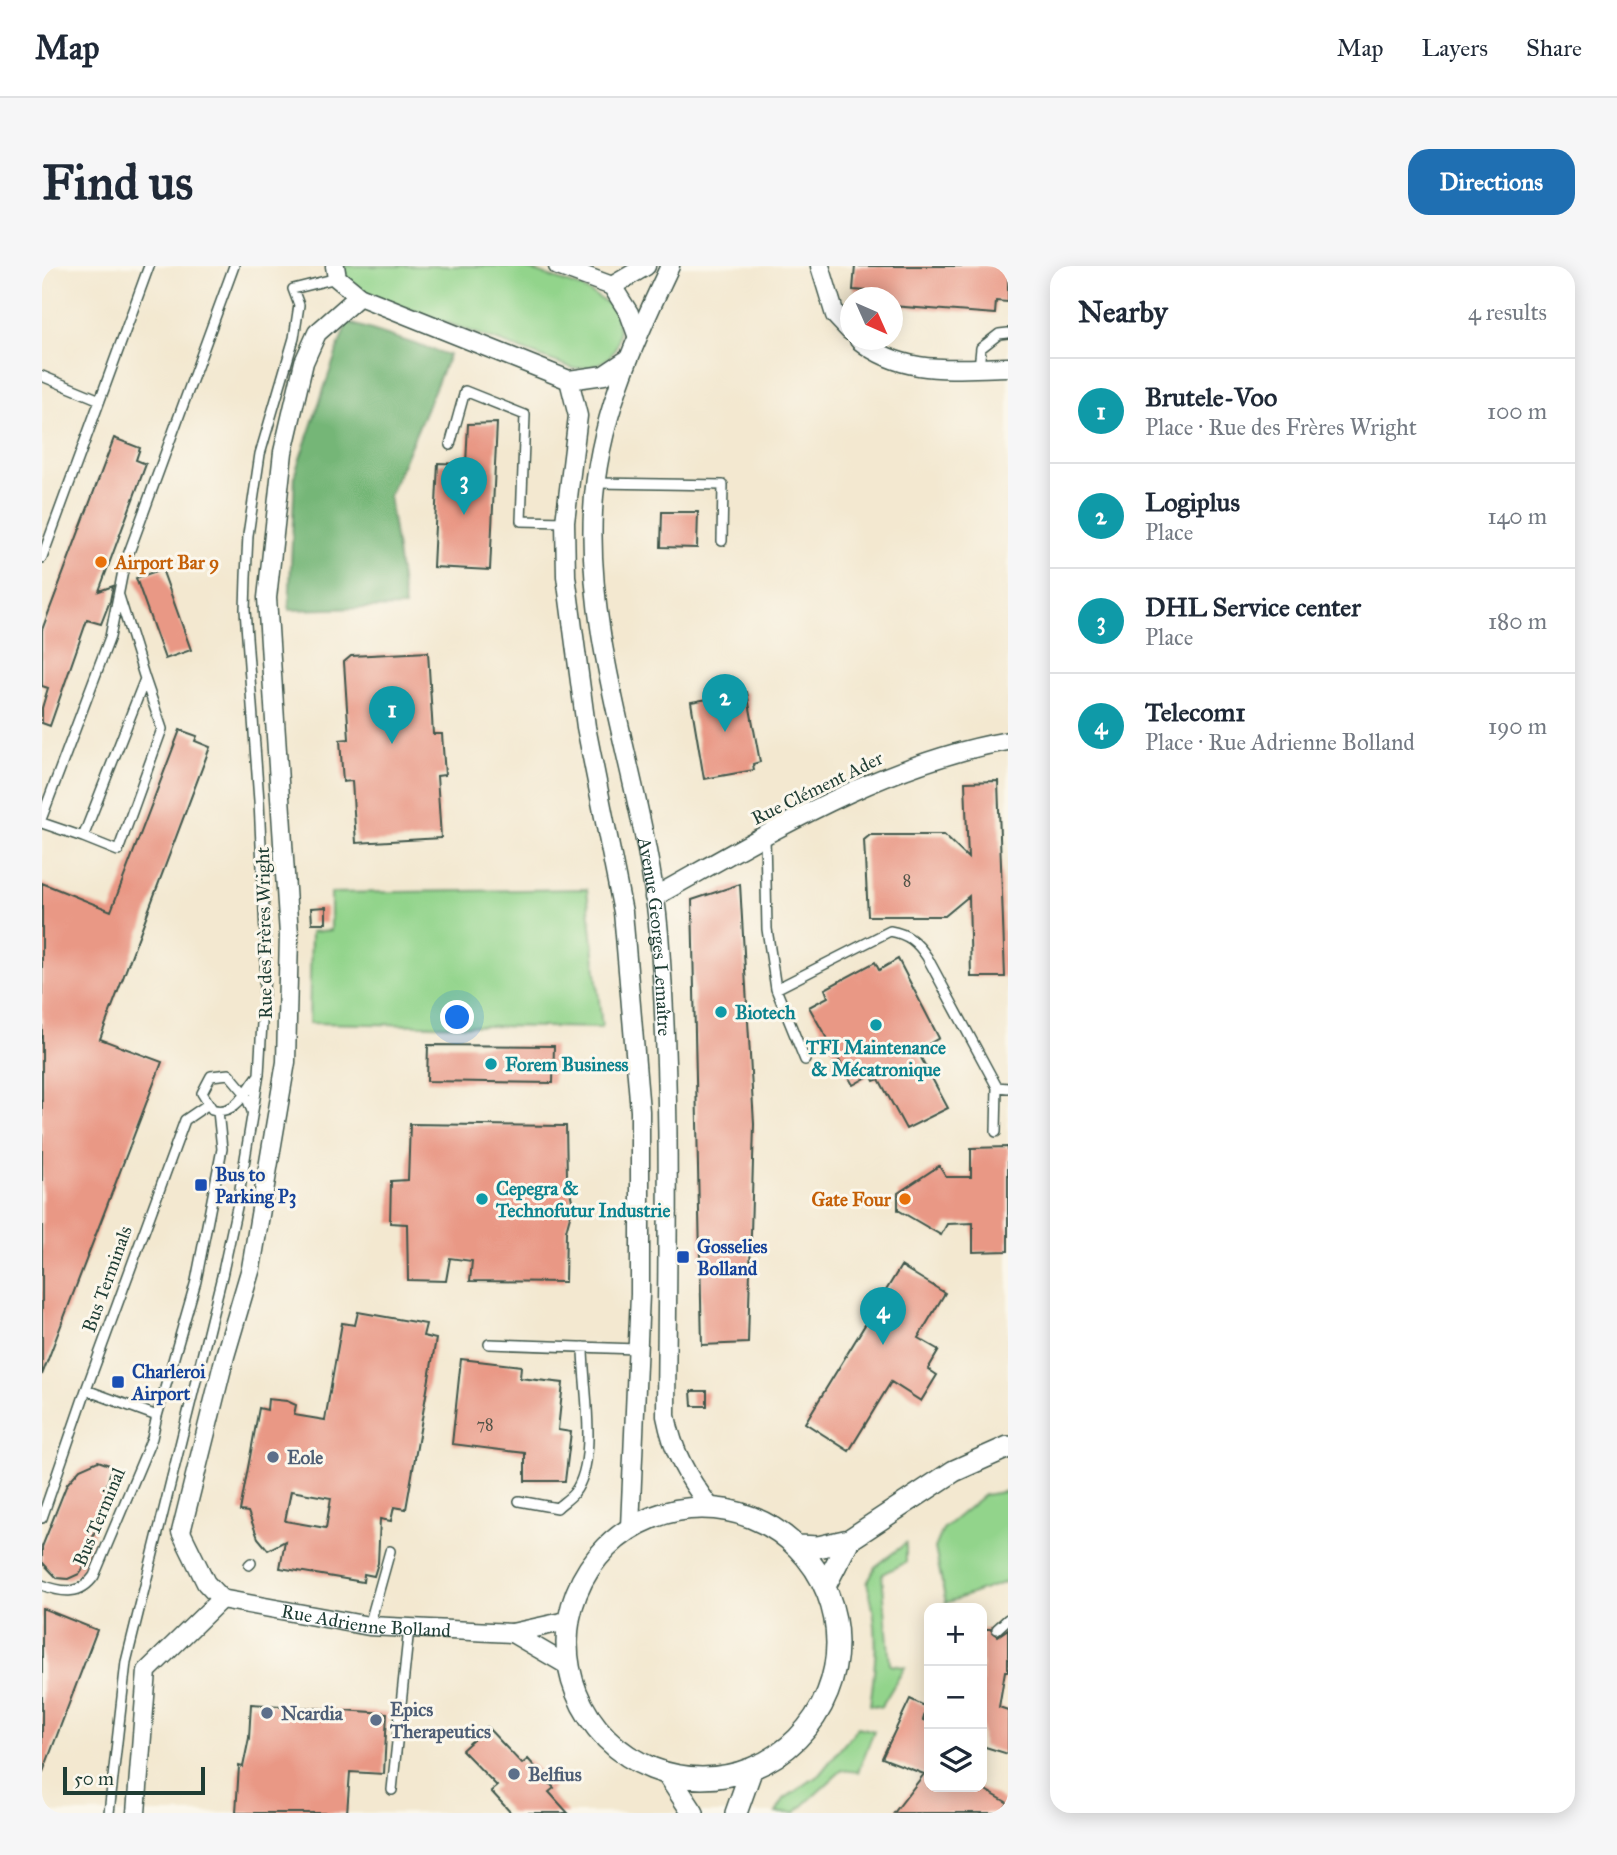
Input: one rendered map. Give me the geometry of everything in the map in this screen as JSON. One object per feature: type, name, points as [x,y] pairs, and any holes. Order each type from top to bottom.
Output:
[{"type":"street","points":[[558,266],[612,286],[629,313],[637,335]]},
{"type":"street","points":[[612,286],[646,266]]},
{"type":"street","name":"Avenue Georges Lemaître","points":[[670,266],[625,361],[616,387],[593,510],[594,575],[619,727],[654,897],[669,1108],[666,1416],[672,1445],[683,1469],[710,1507]]},
{"type":"street","points":[[820,266],[835,315],[840,320]]},
{"type":"street","points":[[336,272],[359,296],[569,380],[604,375],[625,361]]},
{"type":"street","name":"Rue des Frères Wright","points":[[221,1599],[206,1583],[181,1532],[225,1356],[251,1268],[286,1062],[289,935],[267,598],[283,452],[304,362],[317,333],[359,296]]},
{"type":"street","points":[[872,350],[879,356],[918,367],[1008,368]]},
{"type":"street","name":"Avenue Georges Lemaître","points":[[569,380],[578,416],[565,522],[566,576],[586,727],[624,912],[636,1055],[640,1174],[630,1527]]},
{"type":"street","name":"Rue Clément Ader","points":[[654,897],[765,836],[880,779],[982,745],[1008,741]]},
{"type":"street","points":[[799,1546],[818,1547],[849,1540],[954,1472],[1008,1447]]},
{"type":"street","points":[[670,1778],[751,1771],[798,1741],[828,1698],[839,1655],[836,1614],[826,1584],[799,1546],[762,1520],[710,1507],[669,1511],[630,1527],[584,1574],[567,1621],[567,1665],[584,1714],[606,1741],[670,1778],[693,1813]]},
{"type":"street","points":[[826,1584],[849,1540]]},
{"type":"street","points":[[136,1813],[147,1671],[221,1599]]},
{"type":"street","name":"Rue Adrienne Bolland","points":[[221,1599],[369,1626],[512,1633],[567,1621]]},
{"type":"street","name":"Rue Adrienne Bolland","points":[[512,1633],[567,1665]]},
{"type":"street","points":[[736,1813],[751,1771]]},
{"type":"lane","points":[[42,558],[149,266]]},
{"type":"lane","points":[[42,817],[110,637],[124,566],[234,268]]},
{"type":"lane","points":[[109,1813],[126,1662],[222,1276],[237,1207],[259,1074],[266,956],[259,801],[245,610],[248,535],[260,454],[294,338],[299,305],[293,289],[336,272]]},
{"type":"lane","points":[[979,368],[981,348],[999,334],[1008,333]]},
{"type":"lane","points":[[42,376],[100,400]]},
{"type":"lane","points":[[450,445],[465,391],[525,415],[521,521],[565,522]]},
{"type":"lane","points":[[597,483],[723,485],[722,541]]},
{"type":"lane","points":[[42,822],[118,850],[162,729],[119,595]]},
{"type":"lane","points":[[83,837],[145,679]]},
{"type":"lane","points":[[765,836],[766,929],[776,989],[805,1060]]},
{"type":"lane","points":[[776,989],[891,931],[903,933],[918,944],[927,957],[997,1087],[996,1132]]},
{"type":"lane","points":[[253,1111],[245,1093],[234,1077],[217,1073],[204,1086],[207,1105],[218,1111],[231,1109],[245,1093],[259,1074]]},
{"type":"lane","points":[[997,1087],[1008,1087]]},
{"type":"lane","name":"Bus Terminals","points":[[86,1390],[185,1120],[207,1105]]},
{"type":"lane","points":[[42,1518],[86,1390],[157,1416],[196,1281],[212,1202],[222,1149],[218,1111]]},
{"type":"lane","points":[[489,1343],[637,1349]]},
{"type":"lane","points":[[519,1501],[557,1507],[573,1494],[585,1471],[589,1435],[583,1347]]},
{"type":"lane","name":"Bus Terminal","points":[[42,1585],[78,1591],[94,1576],[152,1438],[157,1416]]},
{"type":"lane","points":[[369,1626],[390,1551]]},
{"type":"lane","points":[[997,1629],[1008,1619]]},
{"type":"lane","points":[[392,1790],[409,1628]]},
{"type":"green space","points":[[344,266],[520,266],[582,288],[614,307],[619,331],[618,342],[609,358],[589,367],[575,369],[370,295],[347,282]]},
{"type":"green space","points":[[347,322],[449,355],[389,496],[405,607],[289,610],[295,473]]},
{"type":"green space","points":[[587,889],[602,1028],[309,1023],[311,932],[331,930],[331,893]]},
{"type":"green space","points":[[1008,1491],[1008,1581],[946,1603],[935,1548],[943,1529],[984,1495]]},
{"type":"green space","points":[[906,1543],[906,1562],[882,1574],[890,1665],[905,1667],[881,1707],[870,1705],[876,1644],[874,1614],[867,1583],[875,1567]]},
{"type":"green space","points":[[858,1727],[874,1731],[858,1772],[842,1770],[795,1813],[776,1813],[784,1799],[819,1775]]},
{"type":"building","points":[[855,266],[1008,266],[1008,302],[996,301],[995,314],[903,307],[903,287],[853,287]]},
{"type":"building","points":[[497,423],[490,570],[433,567],[438,463],[466,464],[468,424]]},
{"type":"building","points":[[114,438],[140,448],[136,460],[146,464],[99,591],[113,586],[110,601],[101,624],[87,620],[50,726],[42,723],[42,708],[48,688],[42,686],[42,630]]},
{"type":"building","points":[[662,512],[698,512],[697,548],[661,547]]},
{"type":"building","points":[[162,569],[191,650],[165,659],[136,578]]},
{"type":"building","points":[[428,652],[433,734],[442,734],[445,775],[437,776],[441,838],[356,843],[352,781],[343,782],[340,740],[349,739],[344,662],[351,656]]},
{"type":"building","points":[[747,692],[760,762],[753,764],[754,770],[704,779],[691,702]]},
{"type":"building","points":[[180,730],[197,736],[195,741],[210,747],[100,1039],[162,1062],[42,1375],[42,883],[111,911]]},
{"type":"building","points":[[998,781],[1005,977],[971,977],[969,896],[945,916],[868,916],[864,840],[870,835],[944,835],[968,858],[965,782]]},
{"type":"building","name":"Biotech","points":[[740,884],[754,1124],[748,1343],[702,1345],[692,900]]},
{"type":"building","points":[[326,907],[326,923],[312,923],[311,908]]},
{"type":"building","name":"TFI Maintenance & Mécatronique","points":[[898,959],[939,1038],[922,1048],[925,1054],[920,1056],[948,1108],[906,1129],[879,1079],[874,1081],[871,1075],[853,1085],[809,1007],[828,997],[825,989],[875,962],[879,970]]},
{"type":"building","name":"Forem Business","points":[[428,1045],[554,1046],[553,1083],[427,1081]]},
{"type":"building","name":"Cepegra & Technofutur Industrie","points":[[410,1124],[566,1126],[567,1177],[573,1205],[566,1231],[565,1282],[470,1281],[472,1261],[450,1258],[446,1281],[408,1280],[407,1224],[390,1223],[391,1181],[408,1180]]},
{"type":"building","points":[[1008,1147],[1008,1251],[973,1252],[973,1223],[947,1224],[941,1235],[898,1210],[898,1193],[939,1166],[946,1177],[971,1177],[971,1148]]},
{"type":"building","points":[[901,1266],[945,1293],[918,1338],[939,1350],[928,1369],[937,1375],[921,1401],[891,1382],[849,1451],[805,1423]]},
{"type":"building","points":[[358,1312],[426,1324],[423,1336],[436,1339],[406,1509],[394,1507],[391,1521],[380,1519],[378,1563],[374,1576],[364,1574],[363,1582],[280,1568],[285,1541],[268,1550],[258,1538],[248,1512],[240,1511],[259,1408],[267,1410],[268,1399],[287,1401],[296,1405],[294,1415],[325,1420],[342,1323],[355,1325]],"holes":[[[291,1491],[331,1498],[326,1528],[285,1521]]]},
{"type":"building","points":[[461,1359],[521,1366],[520,1378],[563,1383],[558,1430],[571,1432],[565,1481],[525,1481],[525,1453],[452,1444]]},
{"type":"building","points":[[691,1391],[707,1391],[707,1406],[692,1406]]},
{"type":"building","points":[[98,1461],[112,1466],[86,1564],[79,1574],[68,1579],[57,1578],[42,1562],[42,1547],[67,1484],[80,1469]]},
{"type":"building","points":[[42,1608],[97,1630],[43,1772],[42,1772]]},
{"type":"building","points":[[987,1629],[998,1636],[1008,1629],[1008,1671],[1005,1671],[999,1707],[1008,1710],[1008,1754],[987,1748]]},
{"type":"building","points":[[910,1699],[924,1706],[924,1774],[882,1758]]},
{"type":"building","points":[[251,1704],[387,1713],[384,1774],[350,1772],[347,1813],[236,1813],[239,1766],[243,1767],[249,1738]]},
{"type":"building","name":"Belfius","points":[[487,1727],[522,1764],[528,1759],[554,1788],[549,1792],[568,1813],[511,1813],[491,1791],[497,1786],[462,1750]]},
{"type":"building","points":[[924,1774],[924,1792],[987,1791],[1008,1803],[1002,1813],[894,1813]]},
{"type":"place","name":"DHL Service center","points":[[464,515]]},
{"type":"place","name":"Airport Bar 9","points":[[101,562]]},
{"type":"place","name":"Logiplus","points":[[725,732]]},
{"type":"place","name":"Brutele-Voo","points":[[392,744]]},
{"type":"place","name":"Biotech","points":[[721,1012]]},
{"type":"place","name":"TFI Maintenance & Mécatronique","points":[[876,1025]]},
{"type":"place","name":"Forem Business","points":[[491,1064]]},
{"type":"place","name":"Bus to Parking P3","points":[[201,1185]]},
{"type":"place","name":"Cepegra & Technofutur Industrie","points":[[482,1199]]},
{"type":"place","name":"Gate Four","points":[[905,1199]]},
{"type":"place","name":"Gosselies Bolland","points":[[683,1257]]},
{"type":"place","name":"Telecom1","points":[[883,1345]]},
{"type":"place","name":"Charleroi Airport","points":[[118,1382]]},
{"type":"place","name":"Eole","points":[[273,1457]]},
{"type":"place","name":"Ncardia","points":[[267,1713]]},
{"type":"place","name":"Epics Therapeutics","points":[[376,1720]]},
{"type":"place","name":"Belfius","points":[[514,1774]]}]
